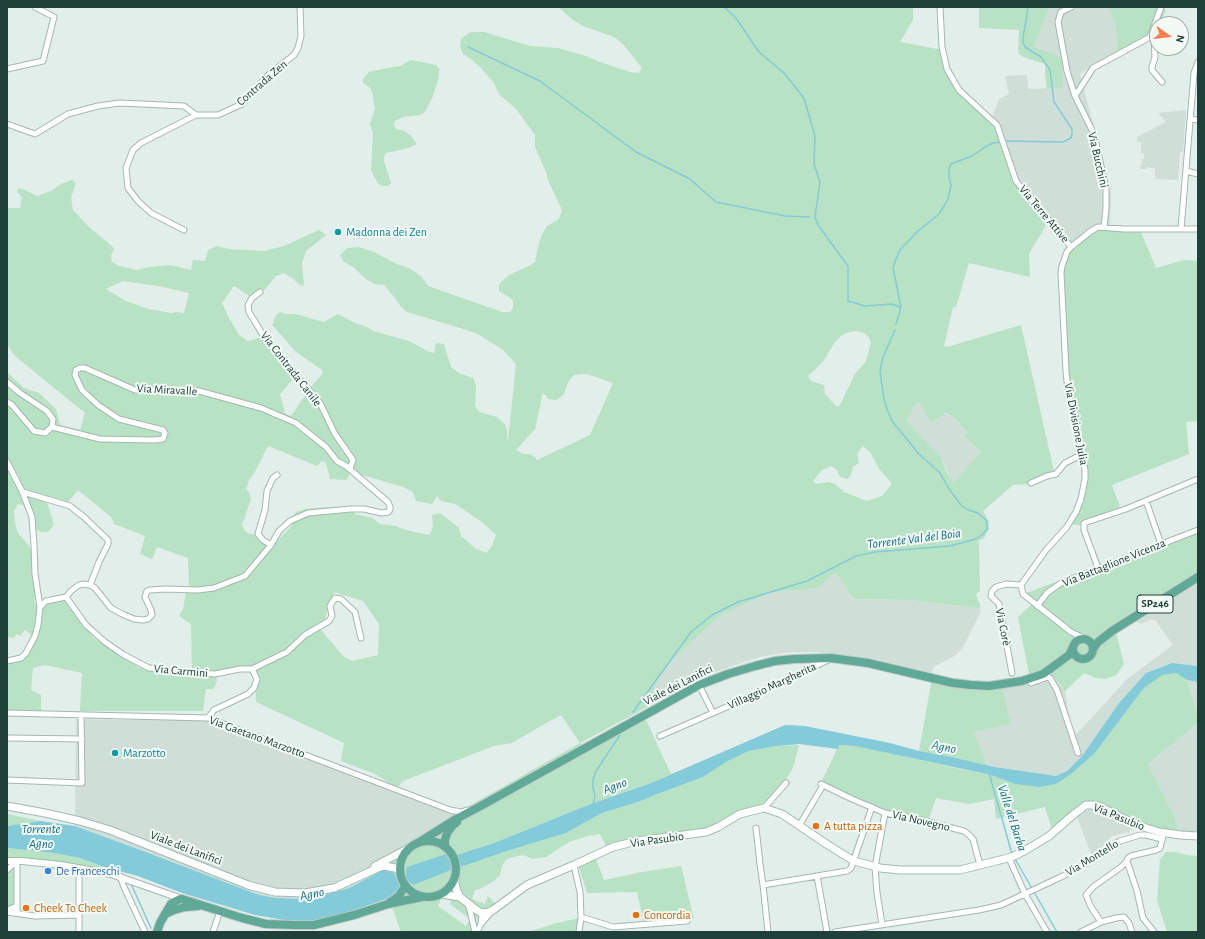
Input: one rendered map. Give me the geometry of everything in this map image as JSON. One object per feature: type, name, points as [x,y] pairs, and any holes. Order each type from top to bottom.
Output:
[{"type":"main road","name":"Viale dei Lanifici","points":[[418,843],[456,819],[699,685],[728,674],[776,661],[831,658],[868,663],[953,683],[971,685],[999,685],[1030,679],[1043,674],[1068,655],[1076,641],[1082,639],[1094,640],[1112,631],[1198,577]]},
{"type":"main road","name":"Viale dei Lanifici","points":[[1050,669],[1073,658],[1088,658],[1092,654],[1093,649],[1098,642],[1112,631]]},
{"type":"main road","points":[[1087,640],[1092,645],[1093,649]]},
{"type":"main road","points":[[1073,646],[1074,654],[1079,659]]},
{"type":"main road","name":"Via Pasubio","points":[[480,912],[487,913],[527,885],[574,866],[613,847],[637,841],[706,832],[740,814],[764,808],[782,814],[854,861],[875,867],[900,870],[960,870],[1013,856],[1049,836],[1072,814],[1086,805],[1099,806],[1134,824],[1163,836],[1198,836]]},
{"type":"main road","name":"Viale dei Lanifici","points":[[7,806],[80,821],[110,830],[248,885],[275,892],[305,893],[334,888],[356,877],[385,866],[400,870]]},
{"type":"main road","name":"Viale dei Lanifici","points":[[448,850],[445,840],[447,832],[453,825],[477,808]]},
{"type":"main road","points":[[422,897],[412,893],[405,886],[400,870],[404,854],[409,848],[418,843],[428,841],[437,842],[448,850],[455,865],[452,884],[441,894]]},
{"type":"main road","name":"Viale dei Lanifici","points":[[356,877],[368,869],[409,848]]},
{"type":"main road","points":[[454,877],[460,897],[480,912]]},
{"type":"main road","points":[[388,904],[399,896],[405,886]]},
{"type":"main road","points":[[157,932],[167,911],[174,902],[182,899],[266,924],[294,925],[314,928],[388,904],[441,894],[460,897]]},
{"type":"main road","points":[[167,911],[185,906],[205,907]]},
{"type":"street","points":[[7,69],[43,61],[54,16],[35,7]]},
{"type":"street","name":"Contrada Zen","points":[[196,115],[218,115],[242,104],[267,76],[294,55],[299,46],[301,36],[300,7]]},
{"type":"street","name":"Via Terre Attive","points":[[940,7],[942,47],[947,69],[959,90],[997,125],[1016,181],[1071,247],[1091,230],[1098,227],[1124,229],[1198,229]]},
{"type":"street","name":"Via Bucchini","points":[[1071,7],[1061,12],[1058,22],[1067,71],[1075,96],[1094,134],[1106,188],[1104,227]]},
{"type":"street","points":[[1075,96],[1093,68],[1149,40]]},
{"type":"street","points":[[1156,56],[1152,70],[1162,82]]},
{"type":"street","points":[[1181,229],[1198,62]]},
{"type":"street","points":[[7,124],[35,134],[68,114],[98,106],[120,103],[184,106],[196,115],[141,143],[133,150],[126,168],[128,188],[138,201],[151,213],[184,230]]},
{"type":"street","points":[[1191,119],[1198,120]]},
{"type":"street","points":[[1186,171],[1198,174]]},
{"type":"street","name":"Via Divisione Julia","points":[[1021,585],[1046,550],[1066,528],[1076,512],[1086,479],[1083,456],[1068,391],[1066,371],[1061,273],[1065,259],[1071,247]]},
{"type":"street","name":"Via Contrada Canile","points":[[260,292],[252,298],[248,306],[249,312],[266,340],[320,403],[335,434],[353,460],[350,469]]},
{"type":"street","name":"Via Miravalle","points":[[52,427],[100,438],[154,440],[163,439],[165,437],[166,433],[163,430],[119,419],[98,405],[82,390],[75,375],[76,370],[80,368],[85,368],[134,390],[199,391],[261,408],[296,423],[326,448],[337,461],[350,469],[388,502],[390,507],[388,512],[382,513],[351,508],[308,513],[290,521],[279,531],[271,545]]},
{"type":"street","points":[[7,382],[20,394],[47,412],[53,419],[52,427],[45,433],[34,431],[12,405],[7,402]]},
{"type":"street","points":[[1032,482],[1056,474],[1065,463],[1083,456]]},
{"type":"street","points":[[7,462],[23,492],[32,517],[35,574],[40,607],[35,636],[26,653],[21,658],[7,661]]},
{"type":"street","points":[[40,607],[46,601],[66,597],[71,590],[84,584],[95,588],[111,608],[134,619],[143,620],[148,619],[152,615],[145,596],[150,590],[198,590],[214,588],[245,576],[271,545],[263,540],[258,534],[264,517],[267,491],[276,475]]},
{"type":"street","points":[[1098,568],[1084,530],[1084,523],[1126,509],[1198,479]]},
{"type":"street","points":[[23,492],[70,506],[108,540],[108,544],[90,585]]},
{"type":"street","points":[[1146,501],[1161,544]]},
{"type":"street","name":"Via Battaglione Vicenza","points":[[1037,606],[1048,593],[1062,583],[1198,530]]},
{"type":"street","name":"Via Corè","points":[[1012,673],[999,604],[991,596],[992,591],[996,586],[1006,584],[1021,585]]},
{"type":"street","points":[[1021,585],[1023,594],[1037,606],[1071,632],[1087,640]]},
{"type":"street","name":"Via Carmini","points":[[66,597],[86,625],[105,642],[124,655],[149,668],[178,672],[215,674],[240,669],[252,669]]},
{"type":"street","points":[[208,718],[214,710],[248,694],[254,688],[256,679],[252,669],[287,652],[305,635],[329,621],[332,616],[330,606],[335,598],[341,599],[355,612],[361,638]]},
{"type":"street","points":[[1071,632],[1074,639],[1073,646]]},
{"type":"street","name":"Villaggio Margherita","points":[[660,736],[761,692],[831,658]]},
{"type":"street","points":[[1030,679],[1031,683],[1048,677],[1050,678],[1060,695],[1078,753]]},
{"type":"street","name":"Villaggio Margherita","points":[[699,685],[713,713]]},
{"type":"street","name":"Via Gaetano Marzotto","points":[[7,713],[208,718],[450,810],[461,812],[477,808]]},
{"type":"street","points":[[7,780],[82,783],[81,715]]},
{"type":"street","points":[[7,738],[82,739]]},
{"type":"street","points":[[764,808],[786,782]]},
{"type":"street","name":"Via Novegno","points":[[799,826],[822,786],[885,813],[964,831],[973,839],[980,865]]},
{"type":"street","points":[[763,885],[847,871],[851,868],[854,861],[872,807]]},
{"type":"street","points":[[450,810],[456,819]]},
{"type":"street","points":[[882,924],[875,867],[885,813]]},
{"type":"street","points":[[756,828],[768,932]]},
{"type":"street","name":"Via Montello","points":[[835,932],[979,910],[1001,905],[1089,862],[1120,841],[1146,835],[1163,836]]},
{"type":"street","points":[[1101,922],[1091,907],[1086,895],[1092,886],[1121,867],[1131,856],[1160,848],[1163,836]]},
{"type":"street","points":[[1013,856],[1027,893],[1047,932]]},
{"type":"street","points":[[7,861],[79,868],[120,876],[182,899]]},
{"type":"street","points":[[7,870],[17,861]]},
{"type":"street","points":[[17,861],[17,913]]},
{"type":"street","points":[[1127,861],[1143,918],[1154,932]]},
{"type":"street","points":[[574,866],[580,892],[580,932]]},
{"type":"street","points":[[79,868],[79,932]]},
{"type":"street","points":[[120,876],[146,932]]},
{"type":"street","points":[[817,876],[827,932]]},
{"type":"street","points":[[162,892],[168,902],[167,911]]},
{"type":"street","points":[[468,903],[476,932]]},
{"type":"street","points":[[7,911],[17,906]]},
{"type":"street","points":[[476,932],[493,910]]},
{"type":"street","points":[[7,911],[36,916],[79,915]]},
{"type":"street","points":[[213,932],[220,911]]},
{"type":"street","points":[[480,912],[482,916],[481,924]]},
{"type":"street","points":[[1081,932],[1101,922],[1124,917],[1129,923],[1132,932]]},
{"type":"street","points":[[581,918],[613,927],[687,921]]},
{"type":"shaded area","points":[[1050,7],[1108,7],[1116,25],[1117,51],[1080,74],[1110,188],[1110,229],[1073,247],[1020,184],[991,120],[999,99],[1009,94],[1005,76],[1027,75],[1028,89],[1063,88],[1034,47]]},
{"type":"shaded area","points":[[1185,110],[1183,152],[1180,152],[1178,180],[1155,179],[1155,168],[1146,167],[1146,169],[1140,169],[1142,159],[1144,159],[1144,154],[1141,153],[1141,143],[1137,142],[1137,137],[1166,122],[1158,113]]},
{"type":"shaded area","points":[[918,400],[956,419],[967,433],[964,436],[981,452],[953,484],[941,457],[906,420]]},
{"type":"shaded area","points":[[836,573],[854,599],[910,600],[980,608],[981,611],[962,649],[953,657],[933,667],[932,678],[875,664],[850,656],[816,652],[793,652],[764,656],[710,674],[686,685],[664,698],[653,691],[661,671],[719,616],[774,591],[806,590],[820,587]]},
{"type":"shaded area","points":[[1198,579],[1198,666],[1172,663],[1146,673],[1119,703],[1082,756],[1067,771],[1056,776],[1038,775],[987,766],[974,732],[1011,724],[1002,685],[1050,673],[1065,691],[1073,738],[1127,679],[1173,645],[1155,620],[1150,620],[1141,624],[1137,622],[1174,594]]},
{"type":"shaded area","points":[[1187,680],[1198,682],[1198,716],[1195,706]]},
{"type":"shaded area","name":"Marzotto","points":[[197,718],[208,720],[454,811],[460,811],[446,827],[409,848],[383,870],[349,888],[310,899],[276,898],[259,895],[75,826],[76,719],[121,720]]},
{"type":"shaded area","points":[[1198,723],[1198,835],[1180,835],[1174,816],[1148,764]]},
{"type":"shaded area","points":[[1094,809],[1132,825],[1129,834],[1128,832],[1112,836],[1103,847],[1092,856],[1077,817],[1088,810]]},
{"type":"green space","points":[[558,7],[913,7],[913,20],[900,42],[943,50],[946,64],[955,82],[1000,131],[1012,169],[1020,184],[1049,220],[1029,254],[1030,277],[969,263],[956,307],[953,307],[944,346],[947,347],[1021,325],[1055,476],[1033,484],[1013,485],[983,511],[988,520],[989,529],[984,538],[978,541],[980,591],[976,594],[980,603],[980,608],[910,600],[854,599],[836,573],[820,587],[806,590],[774,591],[719,616],[661,671],[653,691],[664,698],[580,743],[561,715],[512,743],[494,746],[403,781],[397,788],[375,774],[341,761],[344,743],[256,702],[255,669],[216,674],[217,681],[214,689],[206,689],[203,711],[80,711],[82,673],[45,665],[33,668],[31,690],[41,695],[41,711],[7,710],[7,662],[25,658],[35,638],[25,630],[20,636],[17,634],[14,638],[7,637],[7,372],[24,388],[39,393],[56,409],[60,425],[80,430],[85,413],[15,356],[7,345],[7,208],[20,208],[22,197],[17,192],[18,188],[37,196],[51,191],[61,184],[72,180],[76,183],[71,198],[73,210],[90,228],[112,246],[114,249],[111,256],[112,262],[119,266],[137,270],[170,265],[191,270],[193,260],[205,261],[208,250],[217,246],[228,249],[264,251],[284,246],[319,230],[326,235],[306,251],[302,263],[304,286],[300,285],[284,273],[276,276],[256,300],[234,286],[222,303],[239,335],[248,341],[262,337],[298,374],[280,394],[285,413],[291,416],[310,388],[323,373],[322,370],[296,352],[272,325],[276,315],[280,312],[285,314],[295,314],[324,322],[338,314],[373,331],[409,341],[427,351],[434,353],[436,343],[444,344],[451,367],[459,373],[473,378],[476,386],[475,406],[479,412],[497,417],[505,424],[508,440],[516,364],[503,350],[478,334],[407,312],[401,307],[384,285],[375,284],[366,279],[353,267],[344,262],[340,255],[347,248],[359,247],[374,252],[397,264],[409,268],[422,277],[428,286],[502,312],[510,312],[513,308],[513,300],[499,291],[499,284],[509,275],[535,262],[542,234],[547,226],[559,219],[562,210],[535,147],[535,135],[516,109],[499,94],[494,83],[481,68],[463,54],[460,47],[461,39],[470,32],[484,32],[530,46],[558,48],[586,56],[630,72],[639,73],[642,68],[623,44],[614,37],[583,26],[573,20]],"holes":[[[123,281],[158,286],[189,293],[184,313],[171,313],[149,309],[126,301],[106,289]],[[856,331],[864,333],[871,342],[866,361],[855,374],[840,405],[837,407],[825,394],[824,385],[811,381],[808,376],[824,360],[835,342],[846,333]],[[587,374],[613,383],[590,435],[537,460],[530,454],[523,454],[516,450],[535,429],[543,392],[548,399],[557,400],[564,394],[568,382],[574,375]],[[918,401],[931,422],[946,413],[956,419],[967,433],[964,436],[981,452],[953,483],[946,471],[941,457],[906,420]],[[268,446],[317,466],[322,461],[326,463],[330,479],[347,480],[350,473],[403,487],[413,492],[416,501],[432,504],[437,496],[441,501],[455,504],[482,522],[496,535],[492,546],[486,553],[475,548],[461,536],[459,528],[440,513],[432,515],[433,527],[430,535],[396,526],[380,524],[372,518],[355,514],[352,510],[328,507],[305,509],[296,512],[292,517],[292,526],[273,545],[268,546],[260,542],[256,535],[245,531],[242,525],[251,499],[248,490],[246,490],[249,480],[254,474]],[[863,446],[870,452],[880,470],[891,482],[891,485],[882,496],[867,501],[844,492],[835,484],[828,482],[816,484],[813,481],[822,470],[831,466],[837,470],[840,477],[847,479],[851,475],[853,467],[859,463],[857,454]],[[78,490],[111,517],[114,524],[145,536],[140,554],[152,559],[157,547],[188,558],[189,591],[186,592],[183,609],[179,616],[191,624],[192,671],[182,676],[162,675],[138,667],[115,650],[95,639],[65,598],[35,605],[34,590],[38,564],[29,546],[18,533],[14,511],[18,504],[23,505],[35,529],[41,532],[48,532],[54,524],[47,503],[49,496],[68,502]],[[334,592],[363,601],[379,624],[378,655],[352,661],[344,657],[321,630]]]},
{"type":"green space","points":[[979,7],[1050,7],[1034,47],[1062,58],[1063,88],[1047,89],[1045,64],[1023,57],[1018,53],[1019,30],[979,28]]},
{"type":"green space","points":[[1108,7],[1163,7],[1166,10],[1163,16],[1149,16],[1149,40],[1117,51],[1116,25]]},
{"type":"green space","points":[[411,60],[436,65],[439,69],[439,77],[433,96],[425,112],[421,115],[403,117],[395,121],[394,125],[396,129],[404,131],[411,136],[417,144],[408,148],[386,153],[384,161],[391,183],[388,186],[384,186],[377,182],[371,170],[373,133],[370,124],[375,109],[372,92],[370,88],[363,83],[363,79],[369,72],[400,66]]},
{"type":"green space","points":[[1098,228],[1141,232],[1156,268],[1184,260],[1198,261],[1198,421],[1186,422],[1189,454],[1112,485],[1120,507],[1081,525],[1076,525],[1069,524],[1085,485],[1069,394],[1063,268],[1073,247]]},
{"type":"green space","points":[[1198,528],[1198,579],[1174,594],[1137,622],[1115,628],[1124,664],[1116,675],[1106,679],[1095,678],[1084,673],[1065,691],[1050,673],[1030,680],[1018,617],[1034,602],[1024,594]]},
{"type":"green space","points":[[1176,673],[1187,680],[1198,716],[1198,723],[1148,764],[1174,816],[1180,835],[1165,833],[1091,805],[1053,833],[1045,807],[996,819],[994,799],[969,804],[936,798],[927,824],[874,810],[821,783],[839,745],[855,746],[991,775],[1015,784],[1056,784],[1095,753],[1144,688],[1162,674]]},
{"type":"green space","points":[[932,678],[1002,685],[1011,724],[974,732],[987,766],[919,751]]},
{"type":"green space","points":[[646,720],[671,774],[651,783],[588,805],[494,843],[458,855],[460,866],[566,833],[602,813],[641,801],[703,777],[728,761],[749,751],[777,746],[799,745],[793,768],[767,810],[752,810],[707,832],[637,841],[608,850],[600,834],[569,842],[546,857],[532,859],[524,855],[507,859],[502,865],[500,875],[494,881],[480,889],[475,890],[472,899],[485,904],[488,896],[498,907],[479,913],[474,932],[401,932],[389,898],[398,892],[394,873],[383,870],[409,848],[446,827],[460,811],[580,743],[589,750]],"holes":[[[440,898],[452,898],[450,904],[470,919],[466,926],[438,906]]]},
{"type":"green space","points":[[7,814],[41,821],[7,826]]},
{"type":"green space","points":[[7,848],[54,853],[80,858],[107,868],[18,859],[19,915],[7,915]]},
{"type":"green space","points":[[1166,852],[1198,856],[1198,932],[1167,932],[1157,900],[1160,859]]},
{"type":"green space","points":[[595,856],[604,880],[681,866],[694,919],[683,920],[684,924],[668,925],[664,922],[644,924],[637,892],[587,893],[578,864]]},
{"type":"green space","points":[[579,918],[579,932],[528,932],[557,923]]},
{"type":"water","points":[[1172,663],[1198,666],[1198,682],[1187,680],[1176,673],[1162,675],[1144,688],[1095,753],[1072,773],[1056,784],[1039,787],[1015,784],[991,775],[855,746],[839,745],[838,749],[799,744],[777,746],[749,751],[728,761],[703,777],[641,801],[602,813],[566,833],[460,867],[457,855],[494,843],[588,805],[651,783],[785,725],[805,726],[890,743],[919,751],[994,767],[1056,776],[1067,771],[1082,756],[1119,703],[1146,673]]},
{"type":"water","name":"Torrente Agno","points":[[41,821],[75,826],[259,895],[276,898],[310,899],[349,888],[383,870],[394,873],[398,883],[399,892],[389,898],[338,916],[313,921],[290,921],[255,915],[182,893],[138,876],[107,868],[80,858],[54,853],[7,848],[7,826]]},
{"type":"water","points":[[446,854],[450,862],[451,870],[413,885],[406,873],[407,867]]},
{"type":"waterway","points":[[724,7],[736,18],[759,52],[784,73],[804,98],[815,136],[814,164],[820,182],[815,217],[818,225],[848,266],[848,301],[865,306],[892,304],[900,307]]},
{"type":"waterway","name":"Torrente Val del Boia","points":[[1005,141],[1063,142],[1071,138],[1072,134],[1072,129],[1054,102],[1050,70],[1041,57],[1025,47],[1023,42],[1028,7]]},
{"type":"waterway","points":[[468,47],[540,81],[636,152],[690,179],[716,202],[785,216],[809,217]]},
{"type":"waterway","name":"Torrente Val del Boia","points":[[896,324],[901,307],[893,268],[900,250],[918,231],[939,214],[943,208],[948,199],[951,185],[949,177],[949,168],[951,164],[972,156],[993,143],[1001,142]]},
{"type":"waterway","name":"Torrente Val del Boia","points":[[633,712],[691,632],[712,615],[738,602],[807,581],[856,556],[875,552],[950,546],[976,539],[987,529],[987,521],[978,513],[968,510],[961,505],[949,489],[940,473],[919,454],[892,421],[885,403],[880,371],[883,357],[895,330]]},
{"type":"waterway","name":"Torrente Val del Boia","points":[[593,805],[595,796],[593,780],[596,771],[620,735]]},
{"type":"waterway","name":"Valle del Barba","points":[[989,773],[1012,854]]},
{"type":"waterway","name":"Agno","points":[[438,868],[470,857]]},
{"type":"waterway","name":"Valle del Barba","points":[[1014,857],[1057,932]]},
{"type":"waterway","name":"Agno","points":[[387,885],[419,875]]},
{"type":"waterway","points":[[132,883],[151,928]]},
{"type":"place","name":"Madonna dei Zen","points":[[338,232]]},
{"type":"place","name":"Marzotto","points":[[115,753]]},
{"type":"place","name":"A tutta pizza","points":[[816,826]]},
{"type":"place","name":"De Franceschi","points":[[48,871]]},
{"type":"place","name":"Cheek To Cheek","points":[[26,908]]},
{"type":"place","name":"Concordia","points":[[636,915]]}]
